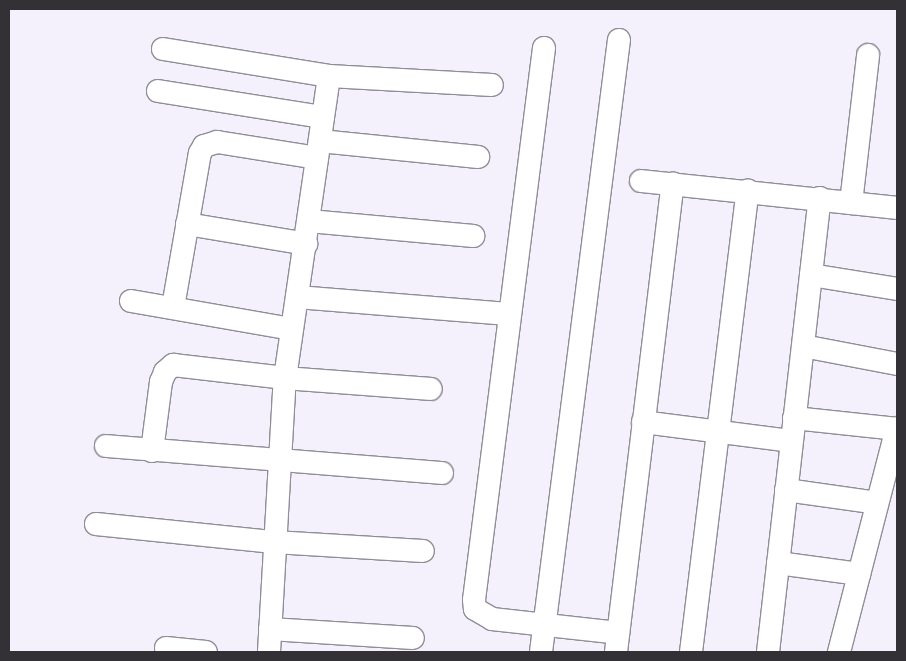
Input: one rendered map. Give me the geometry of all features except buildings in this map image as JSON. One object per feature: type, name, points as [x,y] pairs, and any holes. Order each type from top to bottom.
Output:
[{"type":"street","points":[[541,652],[619,40]]},
{"type":"street","points":[[544,48],[508,314],[474,600],[475,609],[487,617],[545,625],[617,642],[642,422],[673,183]]},
{"type":"street","points":[[163,49],[329,76],[492,85]]},
{"type":"street","points":[[851,202],[868,55]]},
{"type":"street","points":[[269,652],[285,378],[329,76]]},
{"type":"street","points":[[158,91],[323,117]]},
{"type":"street","points":[[173,308],[200,153],[210,142],[319,150],[478,157]]},
{"type":"street","points":[[641,181],[820,198],[897,208]]},
{"type":"street","points":[[691,652],[748,191]]},
{"type":"street","points":[[768,652],[820,198]]},
{"type":"street","points":[[309,221],[474,236]]},
{"type":"street","points":[[187,224],[306,244]]},
{"type":"street","points":[[811,275],[897,289]]},
{"type":"street","points":[[297,297],[508,314]]},
{"type":"street","points":[[131,301],[292,329]]},
{"type":"street","points":[[802,346],[897,364]]},
{"type":"street","points":[[152,451],[161,382],[165,372],[173,364],[285,378],[431,389]]},
{"type":"street","points":[[794,418],[897,429],[892,467],[877,503],[839,652]]},
{"type":"street","points":[[642,422],[791,441]]},
{"type":"street","points":[[106,446],[279,462],[442,473]]},
{"type":"street","points":[[786,490],[877,503]]},
{"type":"street","points":[[96,524],[274,542],[423,551]]},
{"type":"street","points":[[778,563],[859,574]]},
{"type":"street","points":[[270,629],[413,638]]},
{"type":"street","points":[[166,648],[206,652]]}]
